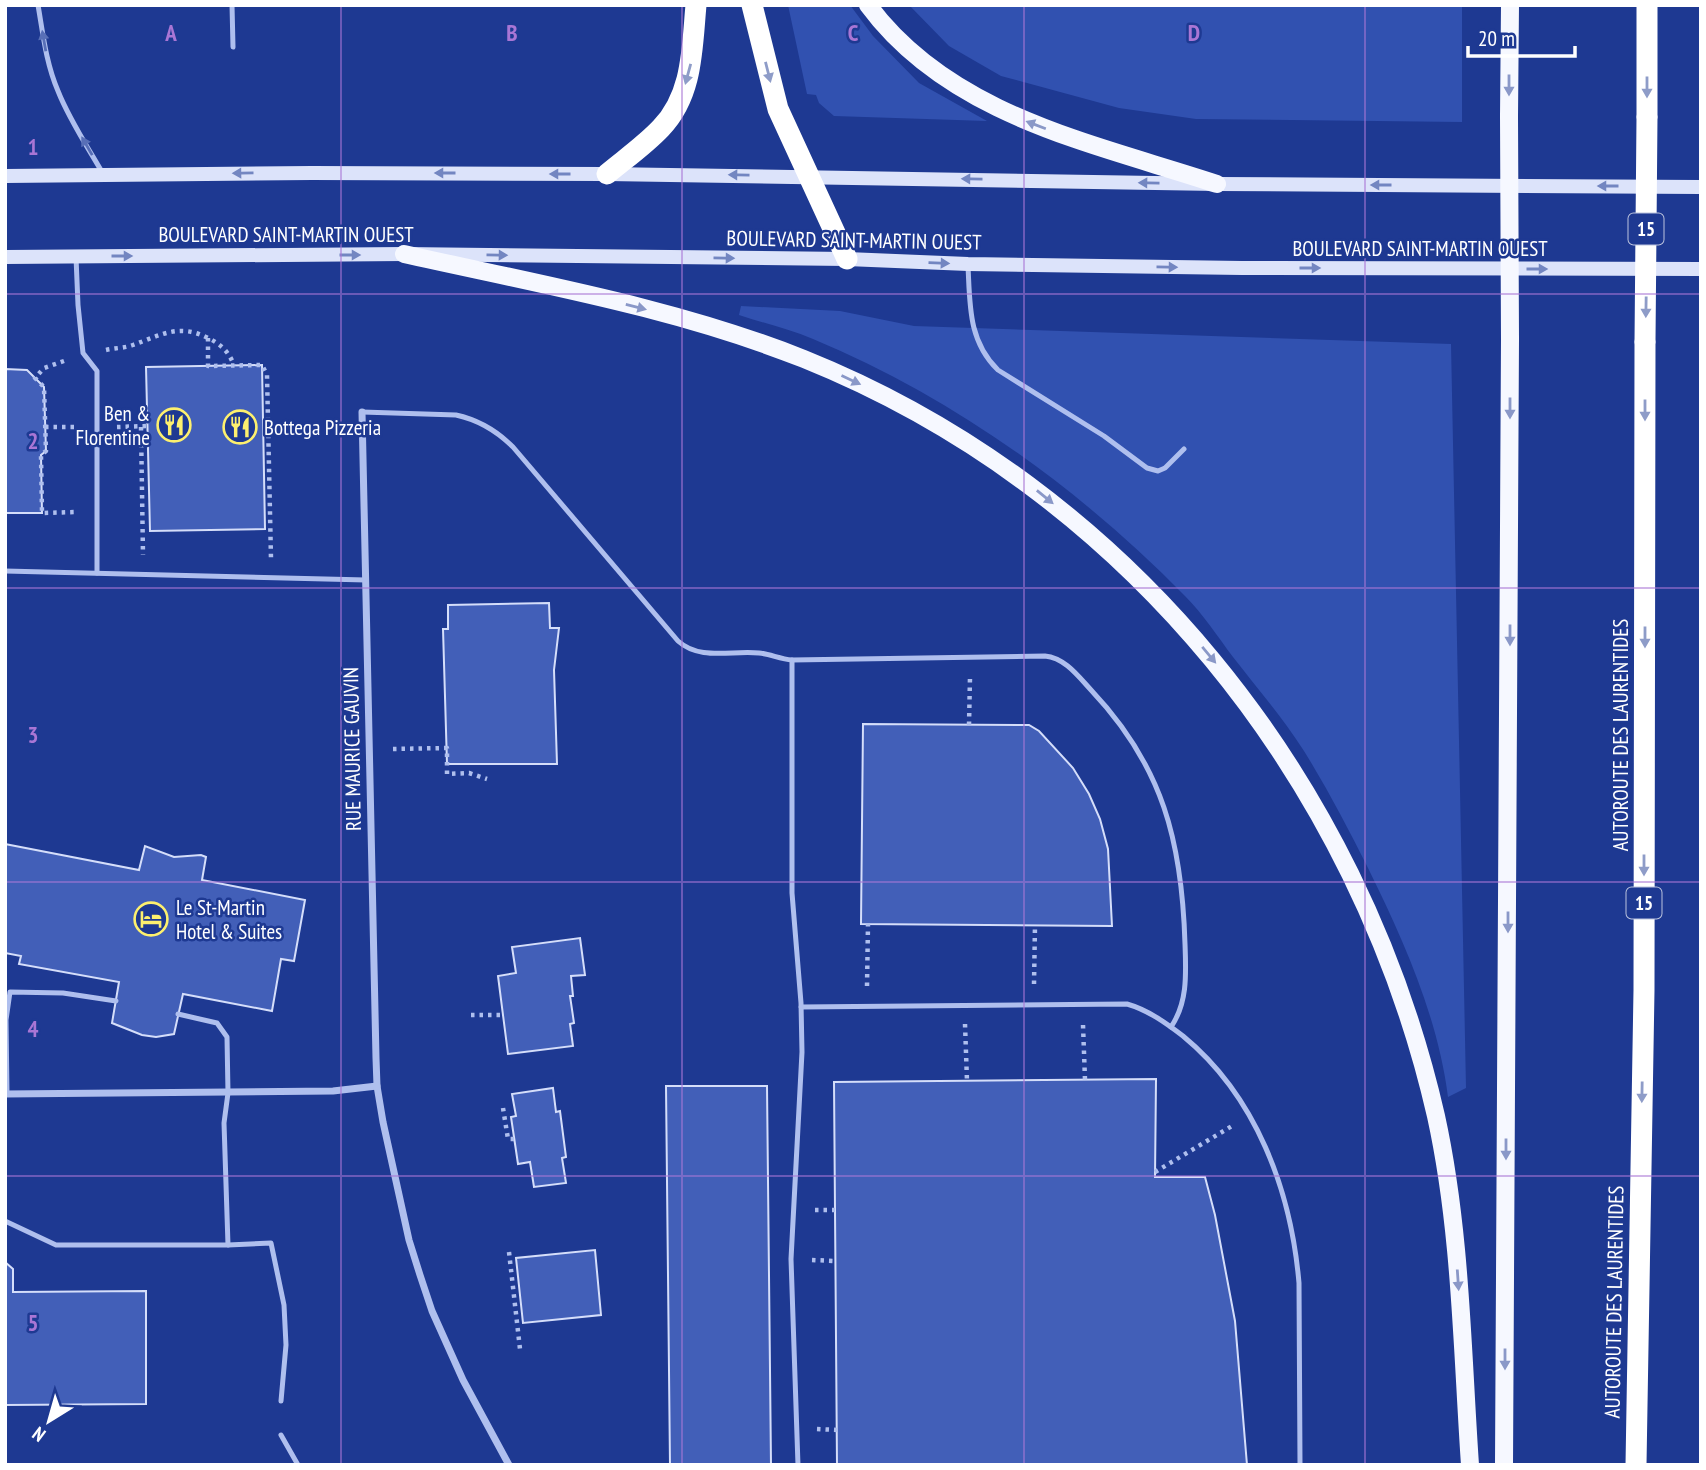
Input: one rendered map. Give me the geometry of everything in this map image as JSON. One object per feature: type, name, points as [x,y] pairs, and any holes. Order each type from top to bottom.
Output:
[{"type":"highway","points":[[607,174],[656,133],[674,110],[684,89],[691,62],[696,5]]},
{"type":"highway","points":[[752,5],[778,110],[847,259]]},
{"type":"highway","name":"AUTOROUTE DES LAURENTIDES","points":[[1636,1465],[1644,990],[1647,5]]},
{"type":"main road","points":[[868,5],[899,42],[918,59],[962,90],[995,107],[1060,134],[1217,184]]},
{"type":"main road","points":[[1504,1465],[1510,5]]},
{"type":"main road","points":[[5,176],[607,174],[1217,184],[1701,187]]},
{"type":"main road","points":[[404,254],[707,325],[803,358],[870,388],[966,442],[1038,492],[1124,565],[1188,630],[1266,729],[1321,815],[1361,892],[1400,992],[1436,1116],[1453,1212],[1470,1465]]},
{"type":"main road","name":"BOULEVARD SAINT-MARTIN OUEST","points":[[5,257],[404,254],[847,259],[968,264],[1255,268],[1701,269]]},
{"type":"street","name":"RUE MAURICE GAUVIN","points":[[362,412],[377,1086],[409,1240],[428,1299],[463,1380],[509,1465]]},
{"type":"street","points":[[6,1094],[333,1091],[377,1086]]},
{"type":"lane","points":[[38,5],[52,76],[70,117],[104,175]]},
{"type":"lane","points":[[232,5],[233,47]]},
{"type":"lane","points":[[76,257],[83,353],[97,371],[97,573]]},
{"type":"lane","points":[[968,264],[971,319],[976,337],[988,360],[998,370],[1104,436],[1147,468],[1157,471],[1165,468],[1184,449]]},
{"type":"lane","points":[[362,412],[456,415],[492,429],[513,447],[683,645],[702,652],[756,652],[792,660],[1045,656],[1058,659],[1109,709],[1140,753],[1172,830],[1182,892],[1185,972],[1181,1010],[1171,1027]]},
{"type":"lane","points":[[5,571],[366,580]]},
{"type":"lane","points":[[792,660],[792,893],[802,1052],[792,1259],[798,1465]]},
{"type":"lane","points":[[6,1094],[8,992],[63,993],[116,1001]]},
{"type":"lane","points":[[801,1007],[1127,1004],[1140,1008],[1171,1027],[1212,1063],[1240,1098],[1266,1146],[1296,1255],[1300,1465]]},
{"type":"lane","points":[[178,1014],[217,1023],[225,1031],[228,1043],[225,1124],[228,1245]]},
{"type":"lane","points":[[5,1221],[56,1245],[271,1243],[284,1305],[286,1345],[281,1401]]},
{"type":"lane","points":[[281,1435],[298,1465]]},
{"type":"path","points":[[132,345],[156,334],[189,331],[208,338],[227,352],[234,366]]},
{"type":"path","points":[[208,338],[208,366],[262,365],[267,375],[266,426],[271,535]]},
{"type":"path","points":[[44,368],[35,378],[44,387],[46,451],[41,455],[42,513],[97,512]]},
{"type":"path","points":[[143,532],[141,426],[148,426]]},
{"type":"path","points":[[266,426],[279,426]]},
{"type":"path","points":[[45,427],[97,427]]},
{"type":"path","points":[[969,725],[970,676]]},
{"type":"path","points":[[393,750],[447,748],[447,774],[469,773],[487,779]]},
{"type":"path","points":[[867,971],[868,923]]},
{"type":"path","points":[[1033,1005],[1035,925]]},
{"type":"path","points":[[1083,1004],[1085,1080]]},
{"type":"path","points":[[965,1005],[967,1081]]},
{"type":"path","points":[[471,1015],[502,1015]]},
{"type":"path","points":[[503,1108],[508,1139],[514,1139]]},
{"type":"path","points":[[1155,1172],[1230,1128]]},
{"type":"path","points":[[813,1210],[835,1210]]},
{"type":"path","points":[[509,1252],[516,1289],[520,1349]]},
{"type":"path","points":[[813,1260],[835,1261]]},
{"type":"path","points":[[816,1429],[837,1430]]},
{"type":"shaded area","points":[[788,5],[850,5],[873,36],[919,83],[987,121],[834,116],[819,103],[816,95],[807,94]]},
{"type":"shaded area","points":[[909,5],[1462,5],[1462,122],[1196,119],[1119,108],[1001,76],[949,46]]},
{"type":"shaded area","points":[[741,306],[840,311],[914,326],[1451,344],[1466,1088],[1448,1097],[1436,1037],[1417,979],[1381,895],[1329,794],[1287,727],[1192,603],[1144,556],[1058,483],[965,418],[916,389],[804,335],[739,315]]},
{"type":"building","points":[[262,365],[265,529],[150,531],[146,367]]},
{"type":"building","points":[[5,369],[27,370],[44,387],[46,451],[41,455],[42,513],[5,513]]},
{"type":"building","points":[[549,603],[550,628],[559,628],[554,670],[557,764],[447,764],[443,629],[448,629],[448,605]]},
{"type":"building","points":[[863,724],[1029,725],[1039,731],[1073,768],[1100,819],[1108,849],[1112,926],[861,924]]},
{"type":"building","points":[[5,844],[139,870],[145,846],[174,857],[201,855],[206,857],[202,880],[305,900],[294,961],[281,959],[272,1011],[183,994],[174,1034],[156,1037],[142,1035],[112,1023],[119,982],[19,964],[21,956],[5,953]]},
{"type":"building","points":[[580,938],[585,975],[571,976],[573,996],[570,996],[574,1023],[570,1024],[573,1046],[508,1054],[498,976],[516,973],[512,947]]},
{"type":"building","points":[[1156,1079],[1155,1177],[1205,1177],[1215,1215],[1235,1321],[1247,1465],[837,1465],[834,1082]]},
{"type":"building","points":[[666,1086],[767,1086],[771,1465],[670,1465]]},
{"type":"building","points":[[553,1088],[556,1112],[560,1111],[566,1157],[562,1158],[566,1183],[534,1187],[530,1162],[518,1164],[511,1117],[516,1116],[512,1094]]},
{"type":"building","points":[[595,1250],[601,1315],[523,1323],[516,1258]]},
{"type":"building","points":[[5,1262],[13,1269],[13,1292],[146,1291],[146,1404],[5,1405]]},
{"type":"place","name":"Ben & Florentine","points":[[174,425]]},
{"type":"place","name":"Bottega Pizzeria","points":[[240,427]]},
{"type":"place","name":"Le St-Martin Hotel & Suites","points":[[151,919]]}]
